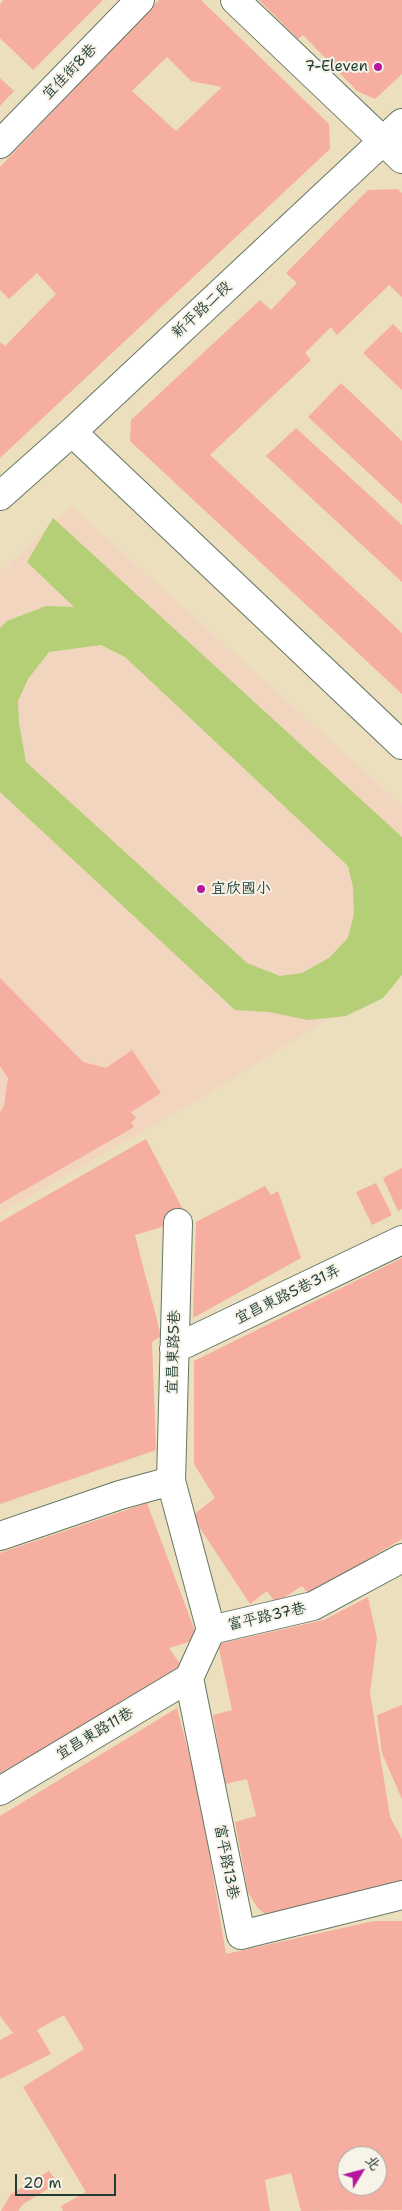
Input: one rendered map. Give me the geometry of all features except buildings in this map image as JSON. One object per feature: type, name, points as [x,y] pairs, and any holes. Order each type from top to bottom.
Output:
[{"type":"street","name":"宜佳街8巷","points":[[0,144],[140,0]]},
{"type":"street","points":[[235,0],[396,141]]},
{"type":"street","name":"新平路二段","points":[[0,496],[396,141]]},
{"type":"street","points":[[72,432],[402,745]]},
{"type":"street","name":"宜昌東路5巷","points":[[178,1223],[171,1481],[211,1630]]},
{"type":"street","name":"宜昌東路5巷31弄","points":[[174,1349],[402,1240]]},
{"type":"street","points":[[0,1536],[120,1494],[171,1481]]},
{"type":"street","name":"富平路37巷","points":[[211,1630],[313,1606],[402,1558]]},
{"type":"street","points":[[189,1678],[211,1630]]},
{"type":"street","name":"宜昌東路11巷","points":[[0,1791],[189,1678]]},
{"type":"street","name":"富平路13巷","points":[[189,1678],[241,1935],[402,1895]]},
{"type":"shaded area","name":"宜欣國小","points":[[71,506],[402,805],[402,973],[193,1103],[0,1213],[0,572]]},
{"type":"green space","points":[[53,518],[402,837],[402,975],[383,998],[346,1016],[308,1020],[269,1012],[235,1010],[0,792],[0,628],[7,621],[46,606],[74,607],[27,562]],"holes":[[[101,645],[125,657],[348,866],[353,887],[354,914],[348,938],[329,958],[302,973],[280,976],[247,963],[26,762],[19,723],[18,701],[28,679],[49,652]]]},
{"type":"place","name":"7-Eleven","points":[[378,67]]},
{"type":"place","name":"宜欣國小","points":[[201,889]]}]
